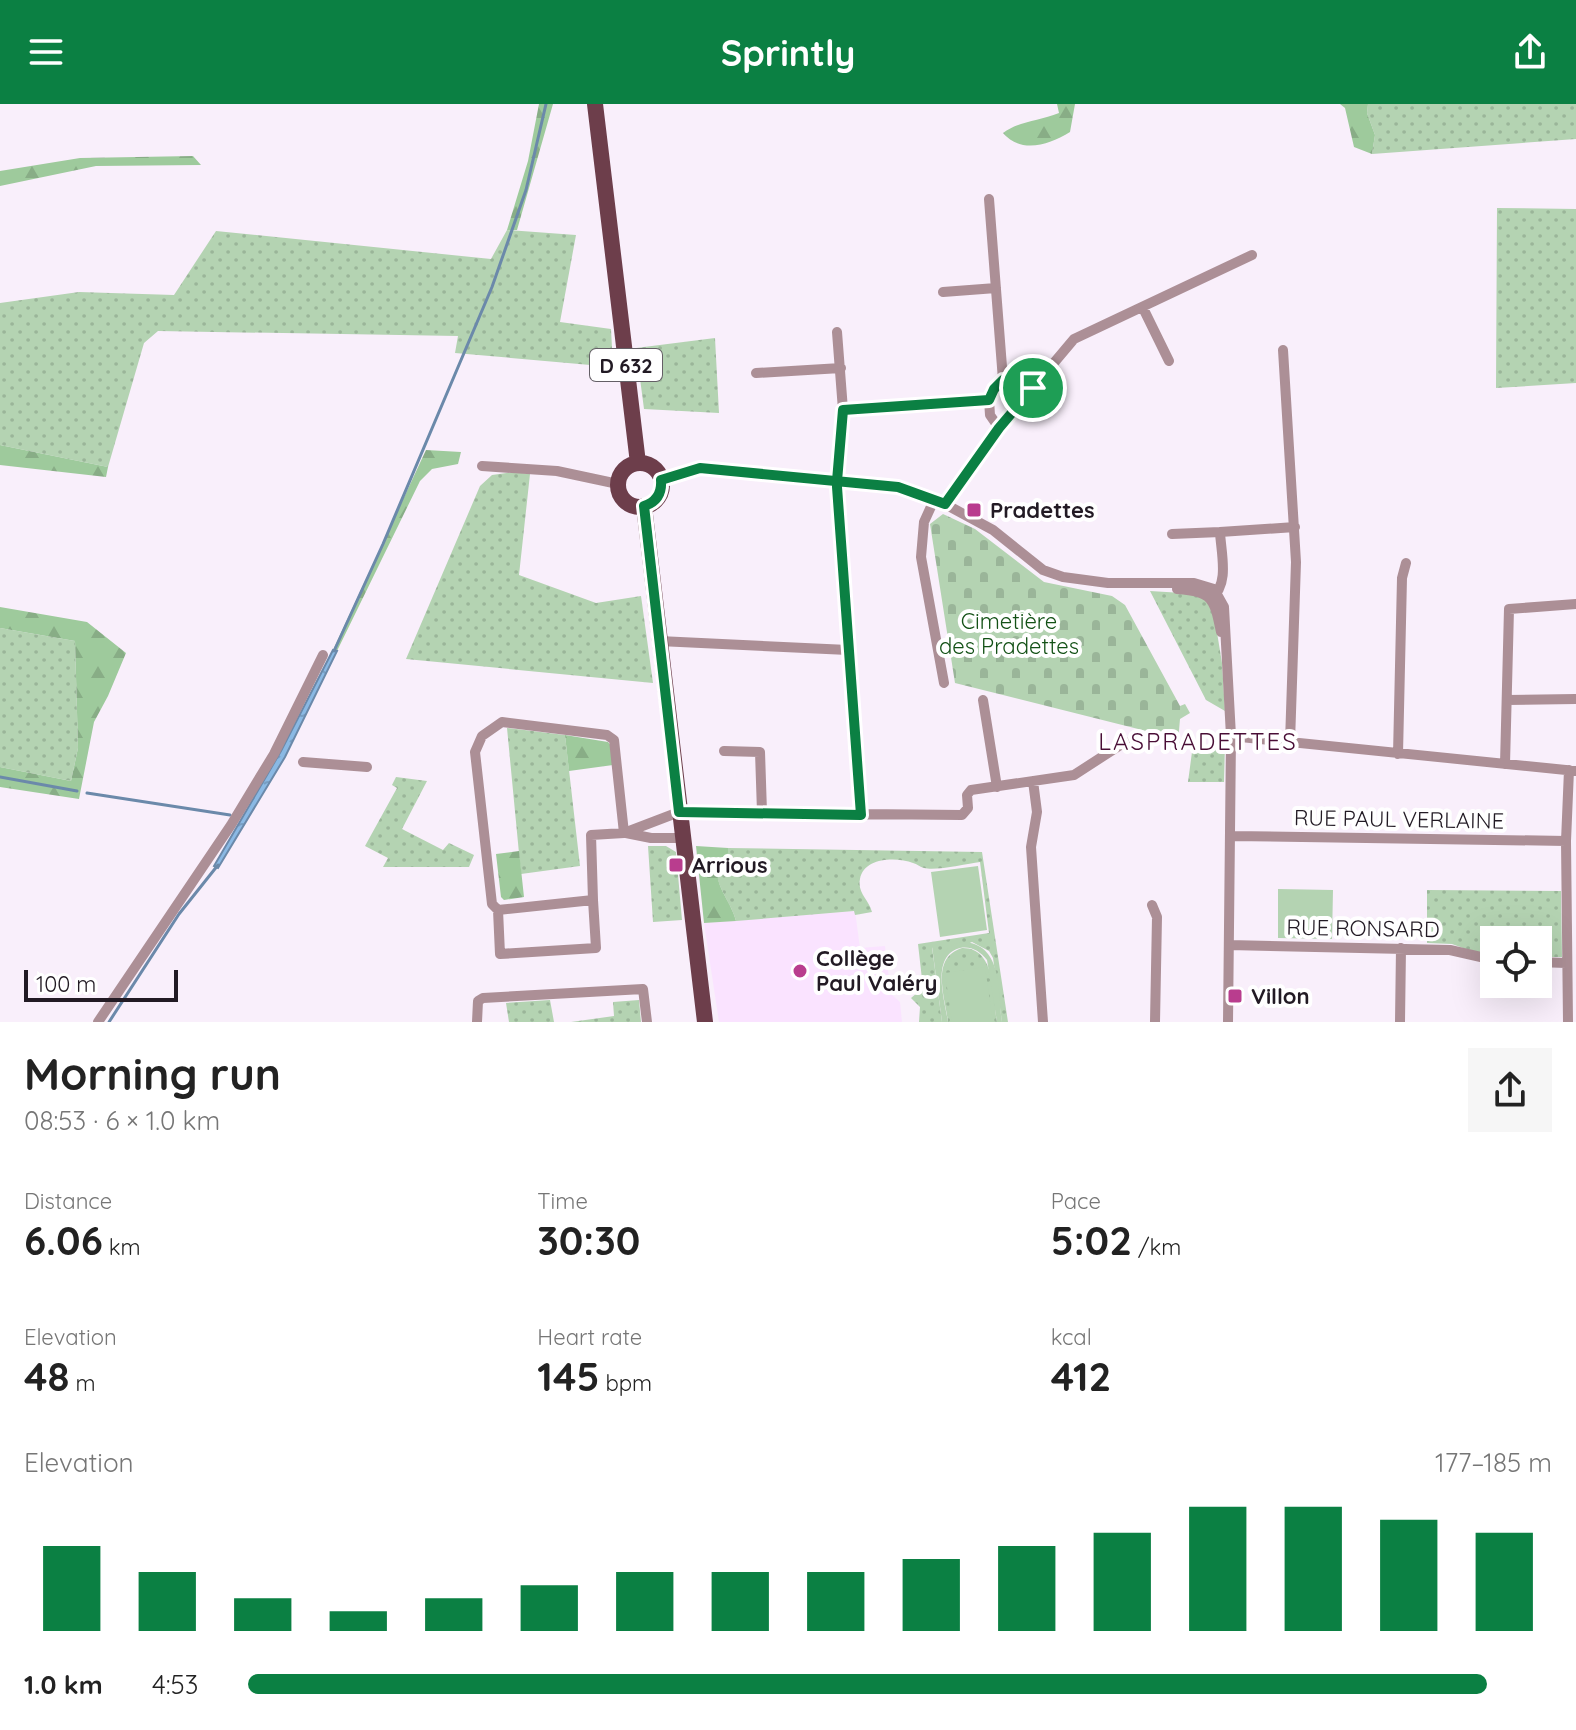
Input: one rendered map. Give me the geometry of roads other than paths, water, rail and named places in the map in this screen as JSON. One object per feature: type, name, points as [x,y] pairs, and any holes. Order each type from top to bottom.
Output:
[{"type":"main road","name":"D 632","points":[[595,104],[638,463]]},
{"type":"main road","points":[[638,463],[655,469],[661,480],[655,501],[637,507],[626,501],[618,484],[627,467],[638,463]]},
{"type":"main road","points":[[644,506],[705,1022]]},
{"type":"street","points":[[989,199],[1003,380],[989,400],[990,415],[999,428]]},
{"type":"street","points":[[944,683],[921,557],[924,522],[1074,339],[1252,255]]},
{"type":"street","points":[[943,292],[996,288]]},
{"type":"street","points":[[1143,308],[1169,361]]},
{"type":"street","points":[[837,332],[843,410],[837,481],[861,815]]},
{"type":"street","points":[[1283,350],[1296,562],[1290,742]]},
{"type":"street","points":[[756,373],[841,368]]},
{"type":"street","points":[[1003,380],[1033,388]]},
{"type":"street","points":[[843,410],[989,400]]},
{"type":"street","points":[[482,466],[557,471],[618,484]]},
{"type":"street","points":[[661,480],[700,468],[898,487],[939,502],[993,530],[1043,570],[1063,577],[1151,585],[1215,596]]},
{"type":"street","points":[[1172,534],[1295,527]]},
{"type":"street","points":[[1220,532],[1223,583],[1215,596],[1227,663],[1231,736],[1228,1022]]},
{"type":"street","points":[[1398,754],[1402,578],[1406,563]]},
{"type":"street","points":[[1505,764],[1509,609],[1576,604]]},
{"type":"street","points":[[659,641],[848,650]]},
{"type":"street","points":[[98,1022],[231,825],[274,754],[323,655]]},
{"type":"street","points":[[1507,700],[1576,699]]},
{"type":"street","points":[[983,700],[997,787]]},
{"type":"street","points":[[624,833],[614,740],[607,735],[502,722],[482,736],[475,752],[492,904],[498,910],[500,954],[596,948],[591,835],[624,833],[651,838],[683,838]]},
{"type":"street","points":[[1231,736],[1573,771],[1566,841],[1572,878],[1566,963],[1568,1022]]},
{"type":"street","points":[[624,833],[679,812],[962,815],[968,808],[967,795],[971,790],[1074,775],[1125,742]]},
{"type":"street","points":[[724,751],[760,752],[762,812]]},
{"type":"street","points":[[303,762],[367,767]]},
{"type":"street","points":[[1033,781],[1037,812],[1031,847],[1043,1022]]},
{"type":"street","name":"RUE PAUL VERLAINE","points":[[1231,836],[1566,841]]},
{"type":"street","points":[[498,910],[593,900]]},
{"type":"street","points":[[1152,905],[1157,917],[1155,1022]]},
{"type":"street","name":"RUE RONSARD","points":[[1229,945],[1450,950],[1480,957]]},
{"type":"street","points":[[1400,1022],[1401,948]]},
{"type":"street","points":[[1552,962],[1566,963]]},
{"type":"street","points":[[477,1022],[478,1001],[483,998],[643,989],[647,1022]]},
{"type":"water","points":[[333,650],[337,651],[285,757],[218,868],[214,866],[281,751]]},
{"type":"waterway","points":[[334,651],[492,287],[526,190],[546,104]]},
{"type":"waterway","points":[[0,777],[77,791]]},
{"type":"waterway","points":[[87,793],[230,815]]},
{"type":"waterway","points":[[109,1022],[179,914],[218,865]]},
{"type":"place","name":"Pradettes","points":[[974,510]]},
{"type":"place","name":"Arrious","points":[[676,865]]},
{"type":"place","name":"Collège Paul Valéry","points":[[800,971]]},
{"type":"place","name":"Villon","points":[[1235,996]]},
{"type":"district","name":"LASPRADETTES","points":[[1198,741]]},
{"type":"park label","name":"Cimetière des Pradettes","points":[[1009,634]]}]
